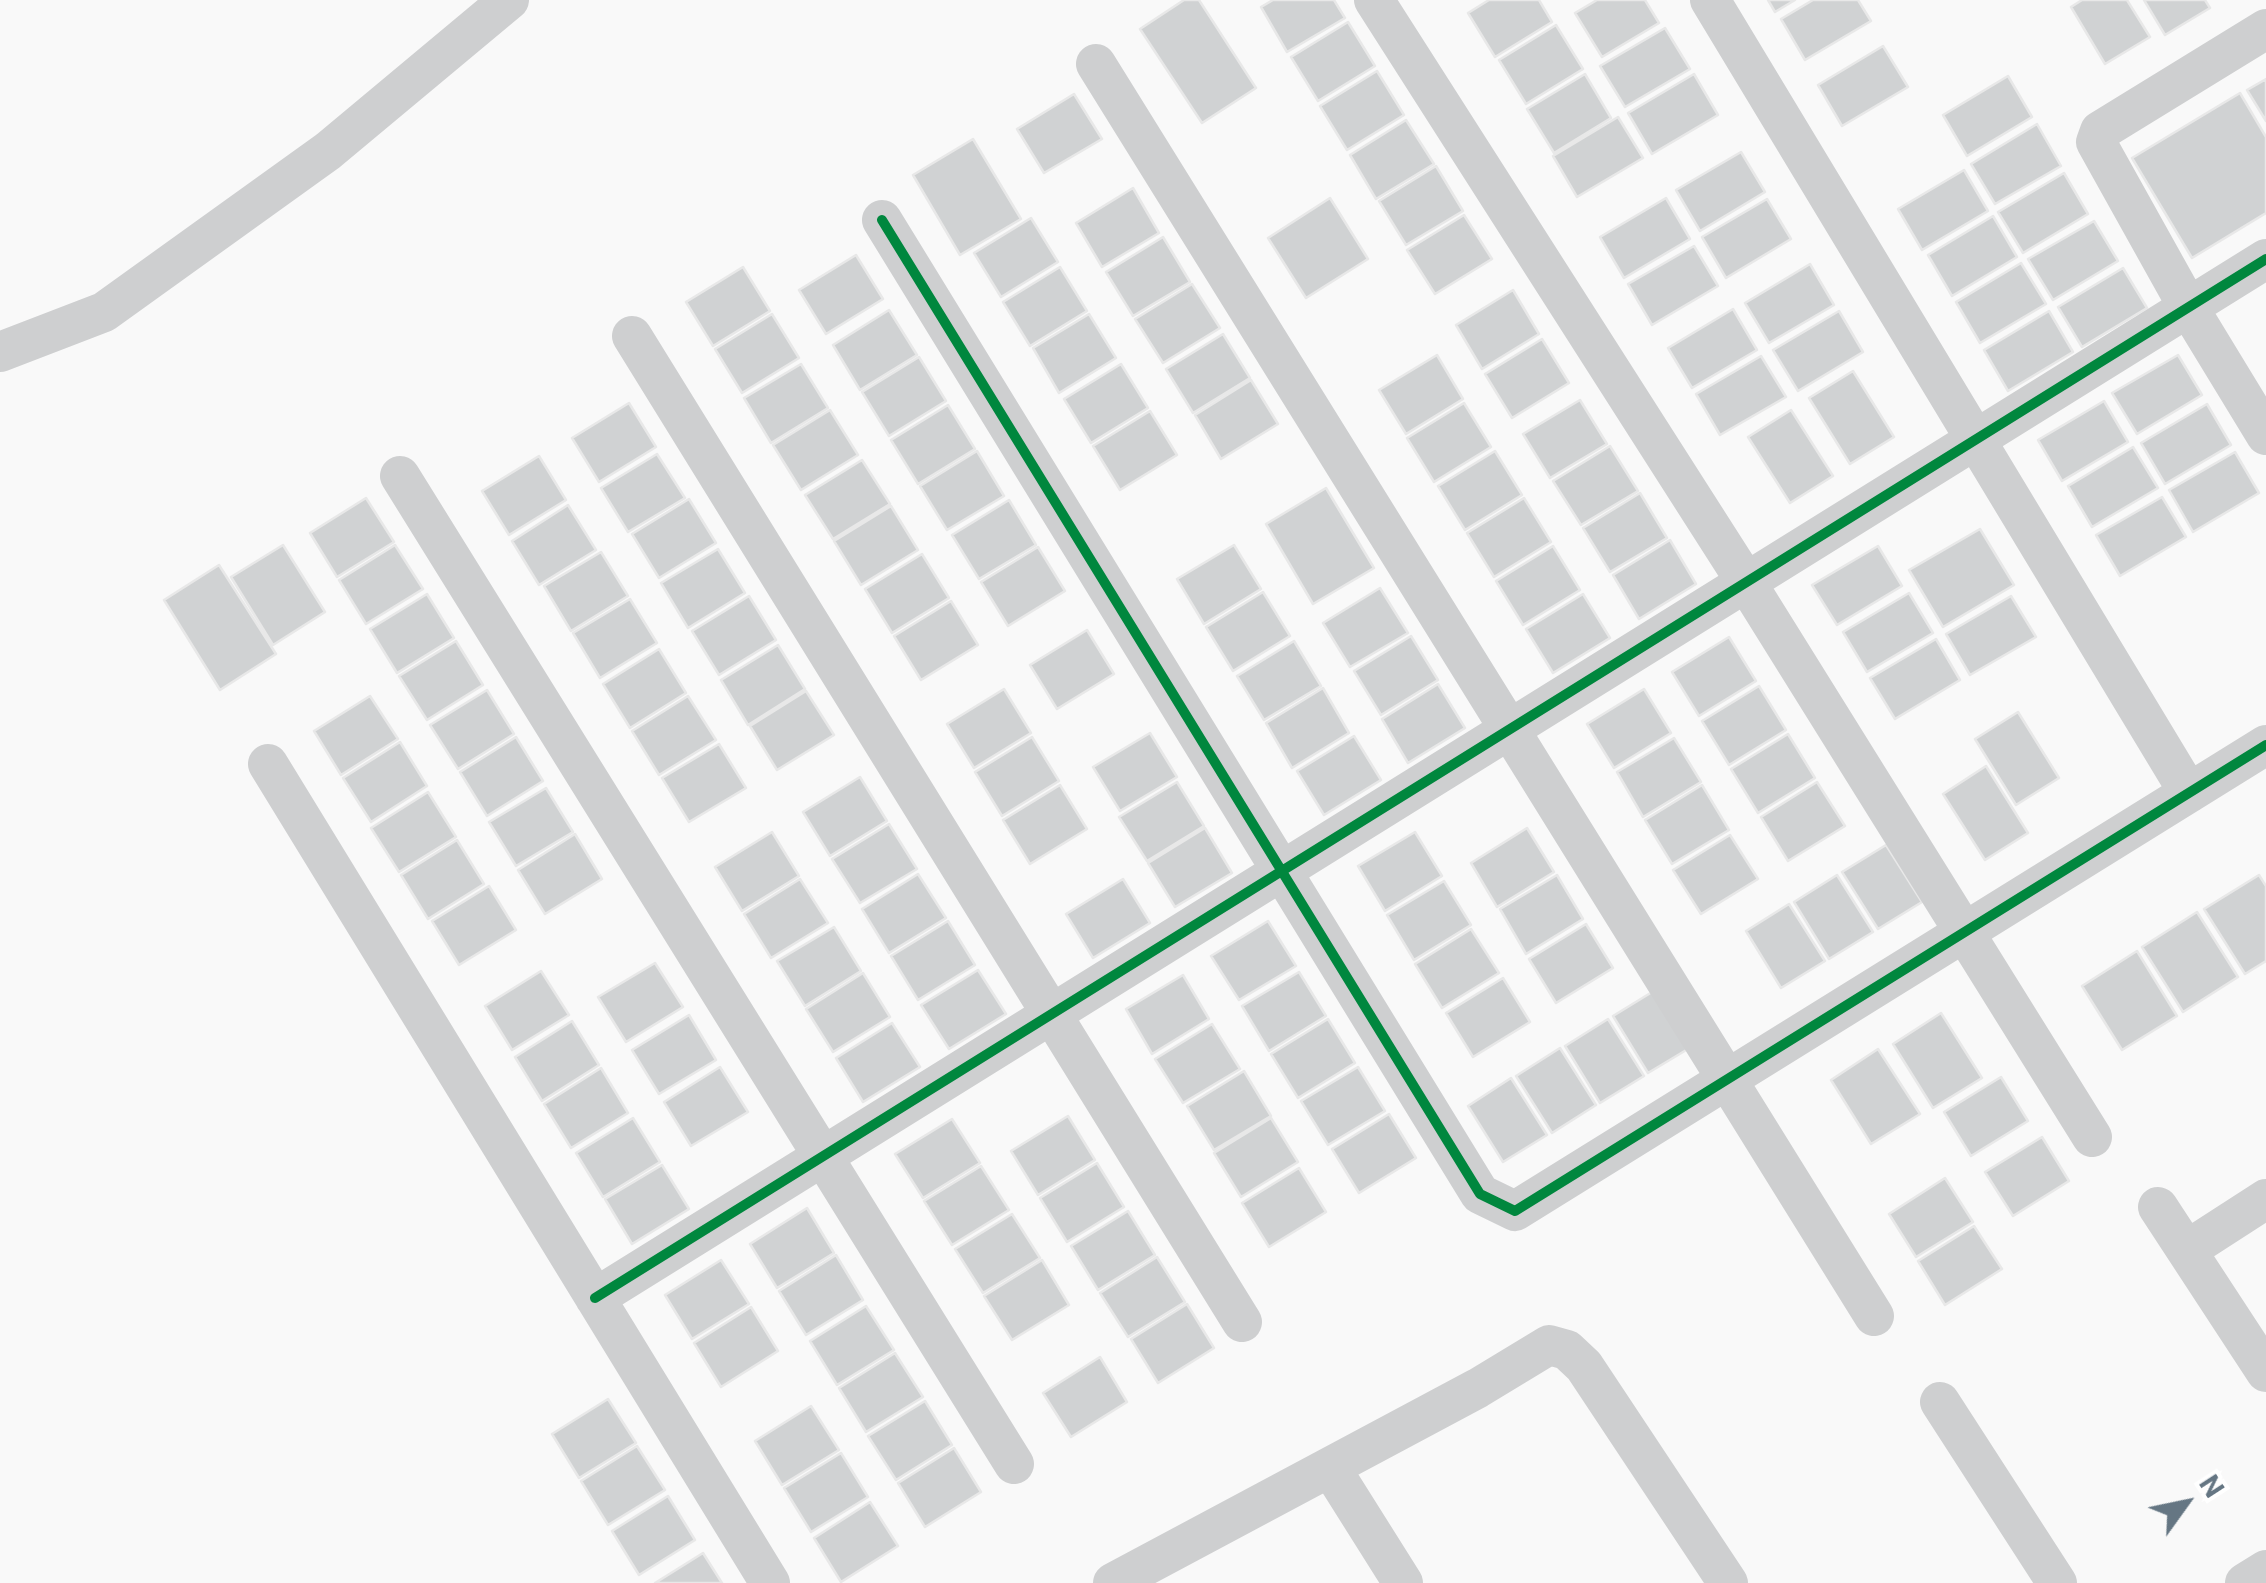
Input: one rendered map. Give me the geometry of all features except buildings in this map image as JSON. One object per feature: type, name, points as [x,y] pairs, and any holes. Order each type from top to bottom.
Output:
[{"type":"street","points":[[0,352],[104,312],[328,151],[509,0]]},
{"type":"street","points":[[1374,0],[1746,582],[2092,1136]]},
{"type":"street","points":[[1710,0],[2189,793]]},
{"type":"street","points":[[2266,30],[2100,130],[2096,142],[2188,308],[2266,436]]},
{"type":"street","points":[[1096,64],[1874,1316]]},
{"type":"street","points":[[882,220],[1480,1194],[1514,1211],[2266,745]]},
{"type":"street","points":[[594,1298],[2266,259]]},
{"type":"street","points":[[632,336],[1242,1322]]},
{"type":"street","points":[[400,476],[1014,1464]]},
{"type":"street","points":[[268,764],[770,1583]]},
{"type":"street","points":[[2187,1250],[2266,1199]]},
{"type":"street","points":[[2158,1206],[2266,1372]]},
{"type":"street","points":[[1112,1583],[1478,1388],[1549,1346],[1567,1350],[1584,1366],[1728,1583]]},
{"type":"street","points":[[1940,1402],[2057,1583]]},
{"type":"street","points":[[1330,1467],[1403,1583]]},
{"type":"street","points":[[2245,1583],[2266,1570]]},
{"type":"cycle path","points":[[882,220],[1480,1194],[1515,1211],[2266,745]]},
{"type":"cycle path","points":[[595,1298],[2266,259]]}]
